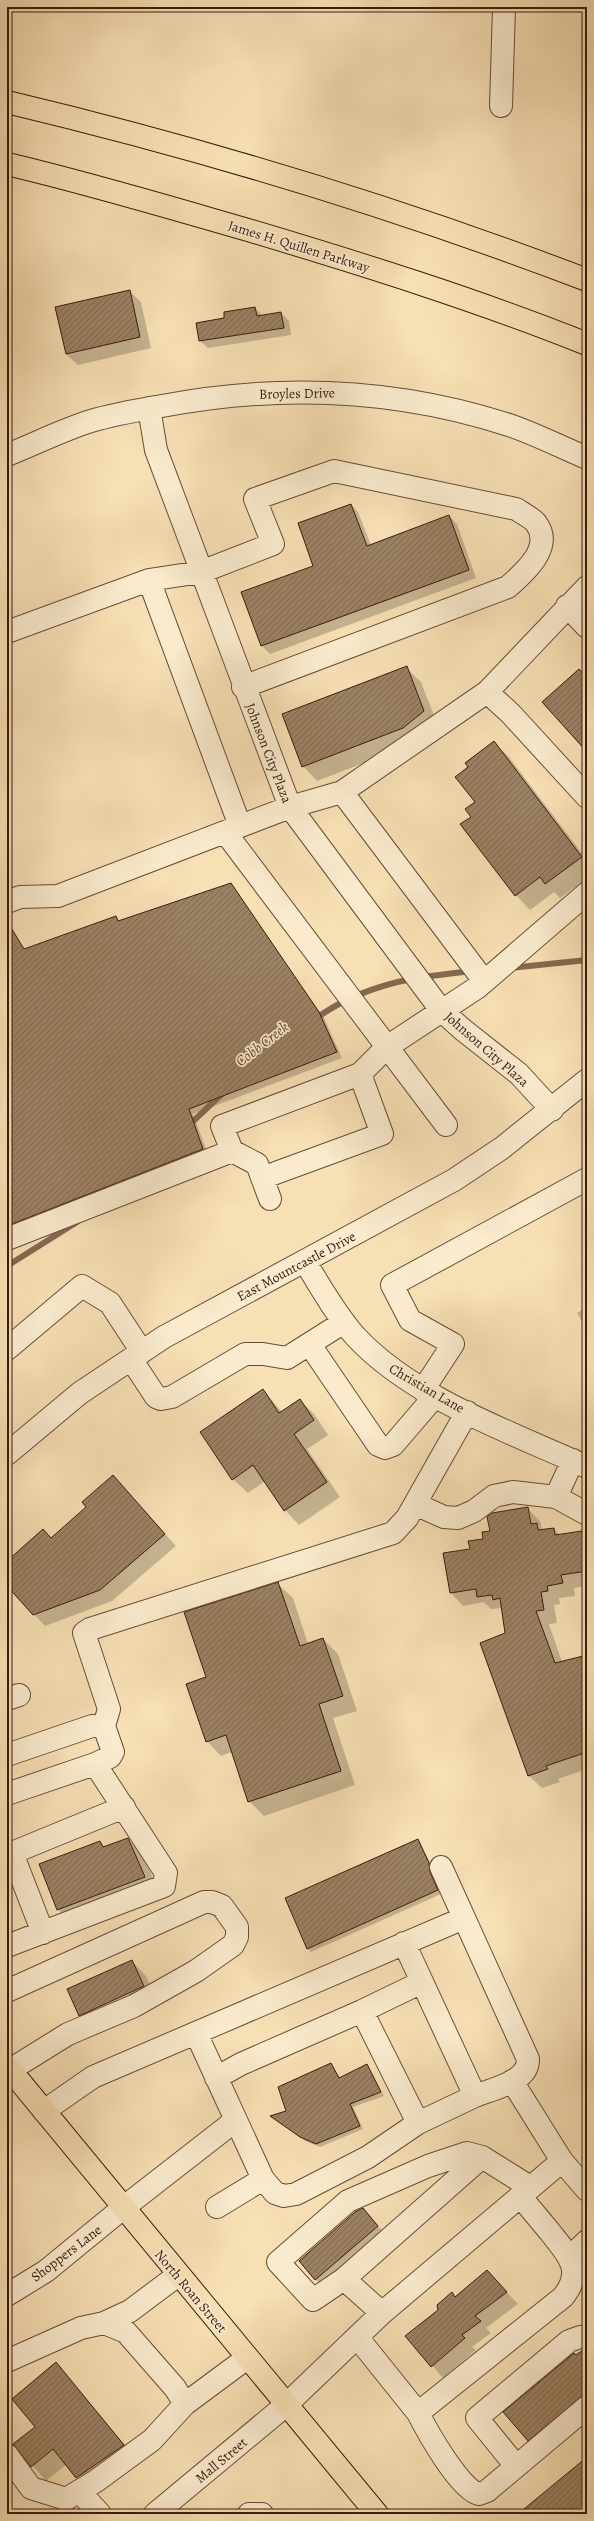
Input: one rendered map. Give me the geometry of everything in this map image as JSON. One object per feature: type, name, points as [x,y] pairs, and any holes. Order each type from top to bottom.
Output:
[{"type":"main road","points":[[7,102],[226,160],[359,200],[524,256],[587,280]]},
{"type":"main road","name":"James H. Quillen Parkway","points":[[7,164],[164,206],[298,245],[414,282],[587,344]]},
{"type":"main road","name":"North Roan Street","points":[[9,2068],[286,2406],[377,2514]]},
{"type":"street","points":[[501,106],[504,7]]},
{"type":"street","name":"Broyles Drive","points":[[7,456],[92,421],[149,408],[198,399],[242,394],[334,392],[428,405],[472,415],[510,426],[587,458]]},
{"type":"street","name":"Johnson City Plaza","points":[[149,408],[156,450],[243,687],[290,807],[441,1010],[462,1029],[520,1074],[552,1110]]},
{"type":"street","points":[[7,632],[149,580],[201,572],[273,544],[255,499],[334,471],[516,509],[536,522],[542,534],[541,548],[529,569],[508,587],[243,687]]},
{"type":"street","points":[[149,580],[233,829],[387,1047],[446,1125]]},
{"type":"street","points":[[7,902],[20,897],[58,896],[290,807],[342,792],[486,692],[567,606],[587,587]]},
{"type":"street","points":[[567,606],[587,627]]},
{"type":"street","points":[[486,692],[511,714],[587,797]]},
{"type":"street","points":[[342,792],[484,981]]},
{"type":"street","points":[[270,1199],[257,1164],[232,1150],[222,1126],[360,1074],[387,1047],[484,981],[587,893]]},
{"type":"street","points":[[262,1178],[382,1134],[360,1074]]},
{"type":"street","name":"East Mountcastle Drive","points":[[7,1454],[80,1393],[137,1355],[171,1334],[454,1180],[502,1148],[552,1110],[587,1080]]},
{"type":"street","points":[[7,1239],[232,1150]]},
{"type":"street","points":[[310,1345],[378,1445],[385,1448],[393,1445],[429,1393],[453,1344],[410,1320],[392,1285],[587,1179]]},
{"type":"street","name":"Christian Lane","points":[[305,1262],[355,1337],[380,1361],[429,1393],[580,1464]]},
{"type":"street","points":[[7,1349],[82,1286],[110,1303],[137,1355],[156,1397],[161,1399],[172,1397],[245,1354],[263,1354],[287,1358],[310,1345],[344,1322]]},
{"type":"street","points":[[7,1794],[103,1761],[113,1752],[104,1726],[109,1709],[84,1633],[90,1629],[393,1533],[407,1518],[468,1412]]},
{"type":"street","points":[[556,1497],[580,1464]]},
{"type":"street","points":[[415,1504],[444,1517],[458,1518],[474,1511],[494,1496],[513,1492],[556,1497],[587,1514]]},
{"type":"street","points":[[7,1755],[92,1726],[104,1726]]},
{"type":"street","points":[[7,1946],[164,1886],[166,1873],[124,1807],[103,1761]]},
{"type":"street","points":[[43,1933],[10,1854],[124,1807]]},
{"type":"street","points":[[196,2033],[263,2179],[275,2193],[284,2196],[296,2194],[368,2157],[418,2122],[512,2081],[526,2071],[528,2059],[441,1867]]},
{"type":"street","points":[[7,1991],[204,1902],[212,1902],[222,1906],[237,1926],[238,1937],[233,1945],[196,1971],[134,2006],[68,2034],[9,2068]]},
{"type":"street","points":[[44,2111],[93,2078],[464,1918]]},
{"type":"street","points":[[404,1943],[475,2096]]},
{"type":"street","points":[[216,2078],[242,2064],[362,2011],[422,1982]]},
{"type":"street","points":[[362,2011],[418,2122]]},
{"type":"street","points":[[512,2081],[562,2160],[587,2190]]},
{"type":"street","name":"Shoppers Lane","points":[[7,2295],[46,2271],[123,2208],[236,2120]]},
{"type":"street","points":[[418,2413],[563,2297],[570,2288],[573,2277],[570,2257],[525,2192],[482,2157],[467,2153],[428,2166],[348,2201],[278,2262],[313,2300],[344,2279],[482,2157]]},
{"type":"street","name":"Mall Street","points":[[155,2514],[286,2406],[382,2313],[562,2160]]},
{"type":"street","points":[[218,2207],[263,2179]]},
{"type":"street","points":[[570,2257],[587,2241]]},
{"type":"street","points":[[7,2360],[81,2328],[104,2323],[130,2311],[178,2275]]},
{"type":"street","points":[[344,2279],[382,2313]]},
{"type":"street","points":[[104,2323],[126,2332],[175,2388],[184,2404]]},
{"type":"street","points":[[357,2337],[418,2413],[436,2448],[474,2493],[479,2494],[487,2491],[587,2408]]},
{"type":"street","points":[[516,2466],[477,2418],[569,2341],[580,2337],[587,2337]]},
{"type":"street","points":[[7,2455],[31,2488],[66,2499],[152,2440],[184,2404],[247,2358]]},
{"type":"street","points":[[79,2491],[100,2514]]},
{"type":"street","points":[[249,2514],[262,2514]]},
{"type":"building","points":[[130,290],[140,337],[66,354],[55,307]]},
{"type":"building","points":[[255,307],[257,316],[281,312],[284,328],[199,341],[196,323],[224,318],[224,312]]},
{"type":"building","points":[[351,504],[367,546],[449,515],[469,570],[261,646],[241,592],[313,566],[298,523]]},
{"type":"building","points":[[407,666],[424,711],[403,728],[302,767],[282,714]]},
{"type":"building","points":[[579,669],[587,678],[587,752],[542,702]]},
{"type":"building","points":[[494,741],[582,857],[545,884],[540,877],[515,896],[460,824],[471,817],[465,809],[475,802],[455,777],[468,767],[465,763]]},
{"type":"building","points":[[231,883],[319,1012],[337,1052],[189,1109],[203,1149],[7,1226],[7,921],[24,949],[116,916],[118,921]]},
{"type":"building","points":[[263,1389],[279,1413],[300,1399],[314,1420],[294,1434],[327,1482],[284,1511],[253,1465],[232,1480],[200,1432]]},
{"type":"building","points":[[113,1475],[165,1534],[100,1590],[33,1615],[7,1586],[7,1561],[43,1529],[51,1538],[86,1507],[82,1502]]},
{"type":"building","points":[[528,1507],[531,1524],[537,1523],[538,1530],[554,1528],[555,1535],[582,1531],[584,1544],[587,1543],[587,1571],[561,1575],[563,1583],[547,1586],[548,1591],[541,1592],[544,1610],[536,1611],[555,1663],[587,1655],[587,1752],[546,1766],[548,1769],[528,1776],[480,1643],[505,1633],[500,1598],[493,1600],[492,1595],[477,1597],[476,1589],[450,1593],[443,1553],[470,1549],[468,1541],[483,1539],[482,1532],[490,1531],[487,1517],[492,1513]]},
{"type":"building","points":[[278,1582],[300,1646],[323,1638],[343,1696],[319,1704],[341,1771],[248,1802],[226,1735],[206,1742],[186,1684],[206,1677],[184,1612]]},
{"type":"building","points":[[128,1838],[145,1877],[57,1910],[39,1864],[100,1841],[103,1847]]},
{"type":"building","points":[[418,1839],[429,1863],[430,1872],[438,1890],[307,1949],[285,1898]]},
{"type":"building","points":[[132,1960],[144,1986],[79,2016],[67,1989]]},
{"type":"building","points":[[331,2063],[339,2078],[367,2064],[381,2092],[350,2104],[360,2126],[316,2144],[300,2137],[270,2116],[286,2111],[278,2087]]},
{"type":"building","points":[[363,2208],[378,2226],[315,2280],[299,2261],[355,2212]]},
{"type":"building","points":[[487,2270],[507,2292],[475,2316],[481,2321],[462,2335],[465,2338],[431,2367],[405,2336],[438,2310],[437,2305],[452,2292],[455,2297]]},
{"type":"building","points":[[583,2350],[587,2350],[587,2393],[528,2441],[503,2412],[574,2353],[576,2355]]},
{"type":"building","points":[[56,2362],[124,2445],[76,2478],[53,2449],[31,2467],[13,2444],[35,2427],[12,2399]]},
{"type":"building","points":[[587,2457],[587,2514],[518,2514]]},
{"type":"waterway","name":"Cobb Creek","points":[[510,968],[587,960]]},
{"type":"waterway","name":"Cobb Creek","points":[[423,977],[471,971]]},
{"type":"waterway","name":"Cobb Creek","points":[[314,1020],[348,999],[374,989],[412,979]]},
{"type":"waterway","name":"Cobb Creek","points":[[188,1126],[223,1093]]},
{"type":"waterway","name":"Cobb Creek","points":[[7,1266],[77,1222]]}]
